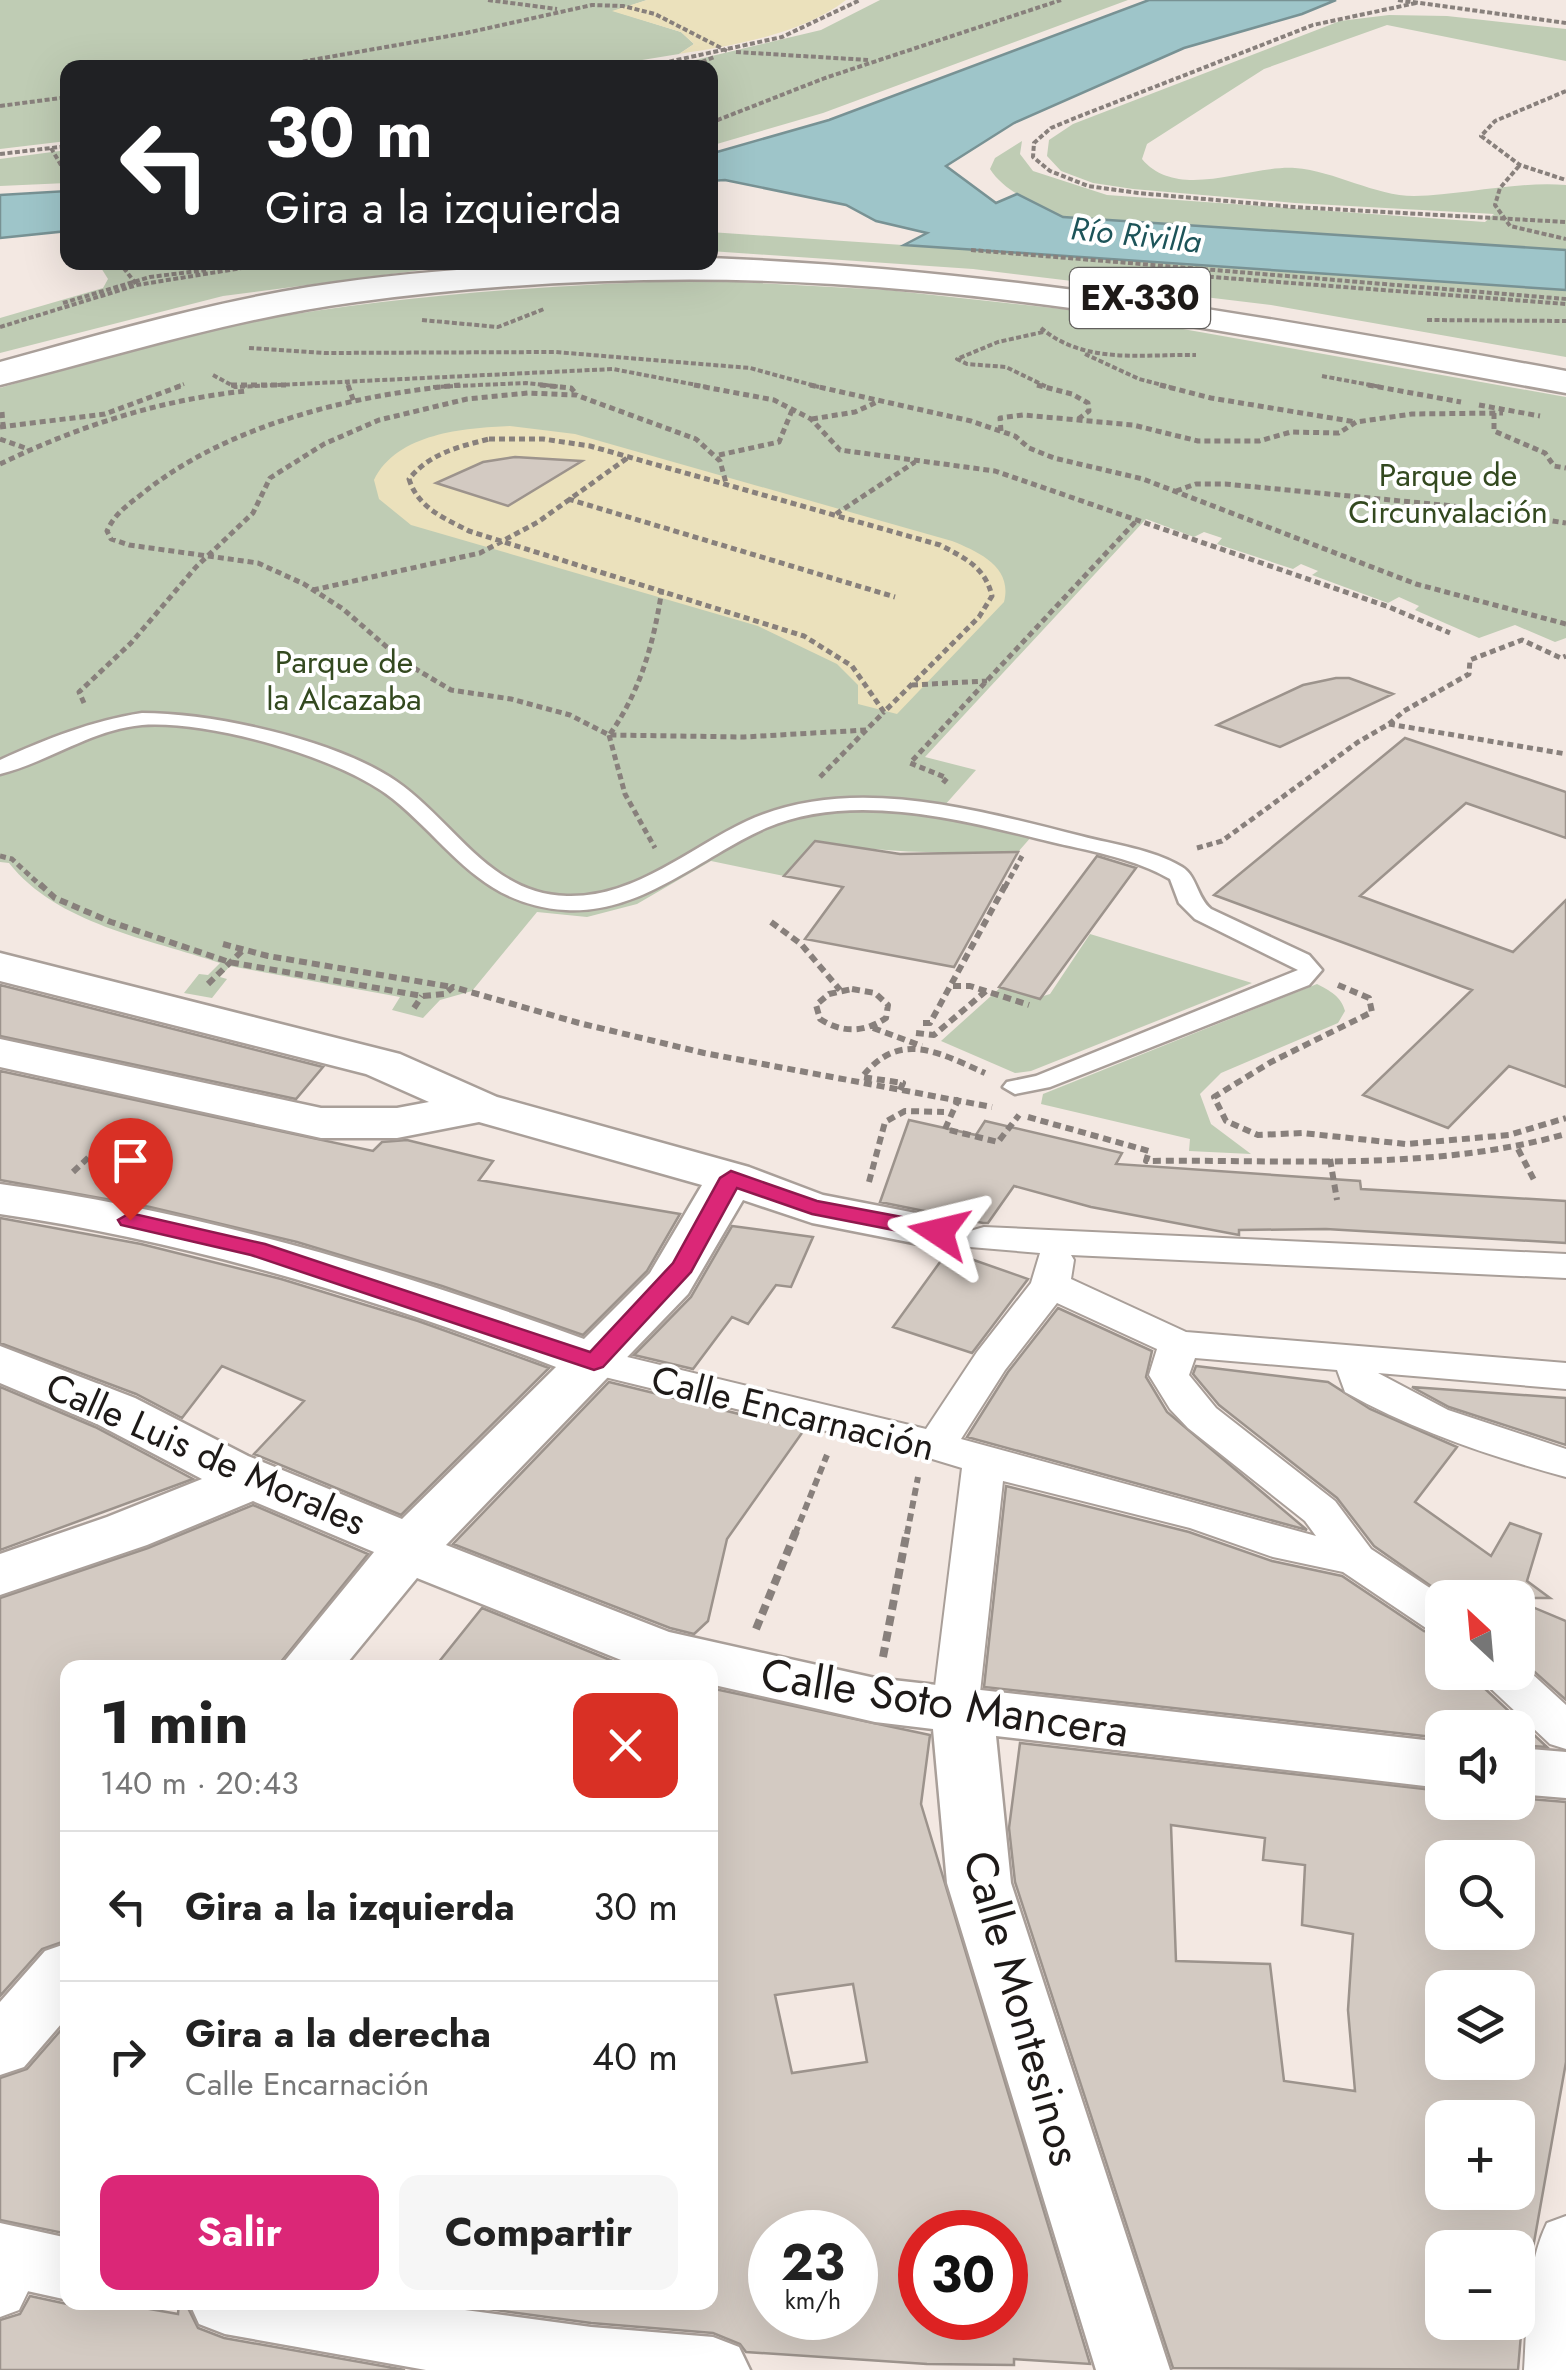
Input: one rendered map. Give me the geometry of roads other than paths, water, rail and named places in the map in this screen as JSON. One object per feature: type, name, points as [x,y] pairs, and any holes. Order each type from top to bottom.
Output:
[{"type":"main road","name":"EX-330","points":[[718,262],[803,263],[1014,281],[1189,305],[1566,371]]},
{"type":"main road","name":"EX-330","points":[[718,270],[806,272],[972,264],[1179,314],[1566,382]]},
{"type":"main road","points":[[0,362],[208,307],[346,283],[477,270]]},
{"type":"main road","name":"EX-330","points":[[0,374],[217,316],[356,292],[480,278],[663,270]]},
{"type":"street","points":[[0,968],[352,1055],[448,1090],[480,1107],[731,1178],[812,1208],[962,1235],[1059,1243],[1566,1266]]},
{"type":"street","points":[[0,1053],[321,1123],[398,1124],[480,1107]]},
{"type":"street","points":[[316,1660],[409,1548],[594,1362],[683,1266],[731,1178]]},
{"type":"street","name":"Calle Encarnación","points":[[0,1199],[98,1213],[257,1249],[594,1362],[928,1457],[984,1462],[1200,1516],[1273,1542],[1356,1560]]},
{"type":"street","points":[[928,1457],[991,1361],[1050,1285],[1059,1243]]},
{"type":"street","points":[[1050,1285],[1179,1344],[1566,1376]]},
{"type":"street","points":[[1179,1344],[1169,1375],[1184,1400],[1215,1430],[1320,1510],[1356,1560],[1425,1606]]},
{"type":"street","points":[[1356,1361],[1359,1383],[1388,1400],[1468,1435],[1566,1463]]},
{"type":"street","name":"Calle Luis de Morales","points":[[0,1363],[116,1411],[253,1480],[392,1537],[409,1548]]},
{"type":"street","name":"Calle Montesinos","points":[[984,1462],[955,1711],[966,1728],[970,1746],[970,1798],[978,1883],[1133,2370]]},
{"type":"street","points":[[0,1574],[127,1532],[253,1480]]},
{"type":"street","name":"Calle Soto Mancera","points":[[409,1548],[653,1659]]},
{"type":"street","name":"Calle Soto Mancera","points":[[718,1671],[955,1711],[1425,1763]]},
{"type":"street","points":[[1521,1690],[1566,1732]]},
{"type":"street","points":[[1535,1772],[1566,1775]]},
{"type":"street","points":[[0,2048],[60,1978]]},
{"type":"street","points":[[1552,2370],[1554,2321],[1566,2240]]},
{"type":"street","points":[[0,2254],[60,2267]]},
{"type":"street","points":[[0,2282],[5,2283],[0,2293]]},
{"type":"street","points":[[274,2310],[518,2350],[713,2370]]},
{"type":"lane","points":[[0,768],[96,726],[140,717],[180,717],[228,726],[342,761],[376,776],[402,795],[488,880],[523,898],[571,904],[620,894],[781,815],[875,805],[921,811],[1153,860],[1180,875],[1190,903],[1203,914],[1301,960],[1310,970],[1300,980],[1042,1082],[1015,1087]]},
{"type":"water","name":"Río Rivilla","points":[[1149,0],[1336,0],[1302,14],[1184,48],[1014,123],[946,166],[996,203],[1017,194],[1063,217],[1566,250],[1566,290],[904,245],[927,233],[876,221],[846,205],[718,180],[718,152],[829,120]]},
{"type":"water","points":[[60,191],[60,232],[0,238],[0,195]]},
{"type":"park label","name":"Parque de Circunvalación","points":[[1448,494]]},
{"type":"park label","name":"Parque de la Alcazaba","points":[[344,680]]}]
